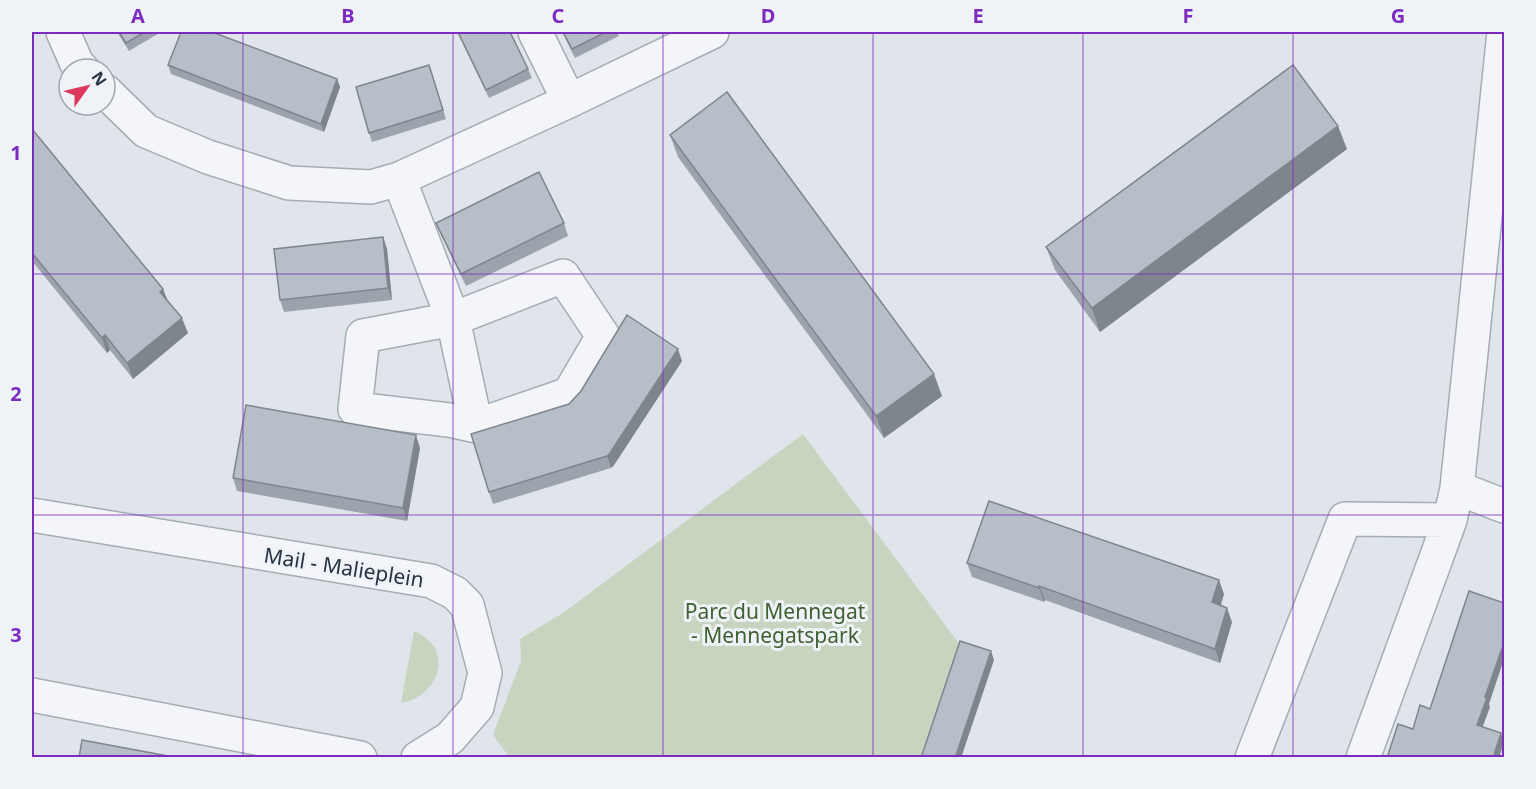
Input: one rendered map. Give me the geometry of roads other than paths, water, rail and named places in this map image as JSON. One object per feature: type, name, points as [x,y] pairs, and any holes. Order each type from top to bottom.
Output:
[{"type":"street","points":[[63,32],[74,57]]},
{"type":"street","points":[[535,32],[570,101]]},
{"type":"street","points":[[117,103],[146,132],[208,157],[289,183],[371,187],[399,179],[570,101],[712,32]]},
{"type":"street","points":[[1363,758],[1453,504],[1497,180],[1504,32]]},
{"type":"street","points":[[399,179],[453,319],[476,426]]},
{"type":"street","points":[[563,276],[603,336],[569,394],[476,426],[449,420],[355,409],[363,336],[453,319],[563,276]]},
{"type":"street","points":[[1252,758],[1345,519],[1453,504],[1504,506]]},
{"type":"street","name":"Mail - Malieplein","points":[[32,515],[431,581],[455,593],[467,605],[485,673],[477,707],[450,738],[418,758]]},
{"type":"street","points":[[32,695],[360,758]]},
{"type":"park label","name":"Parc du Mennegat - Mennegatspark","points":[[775,623]]}]
